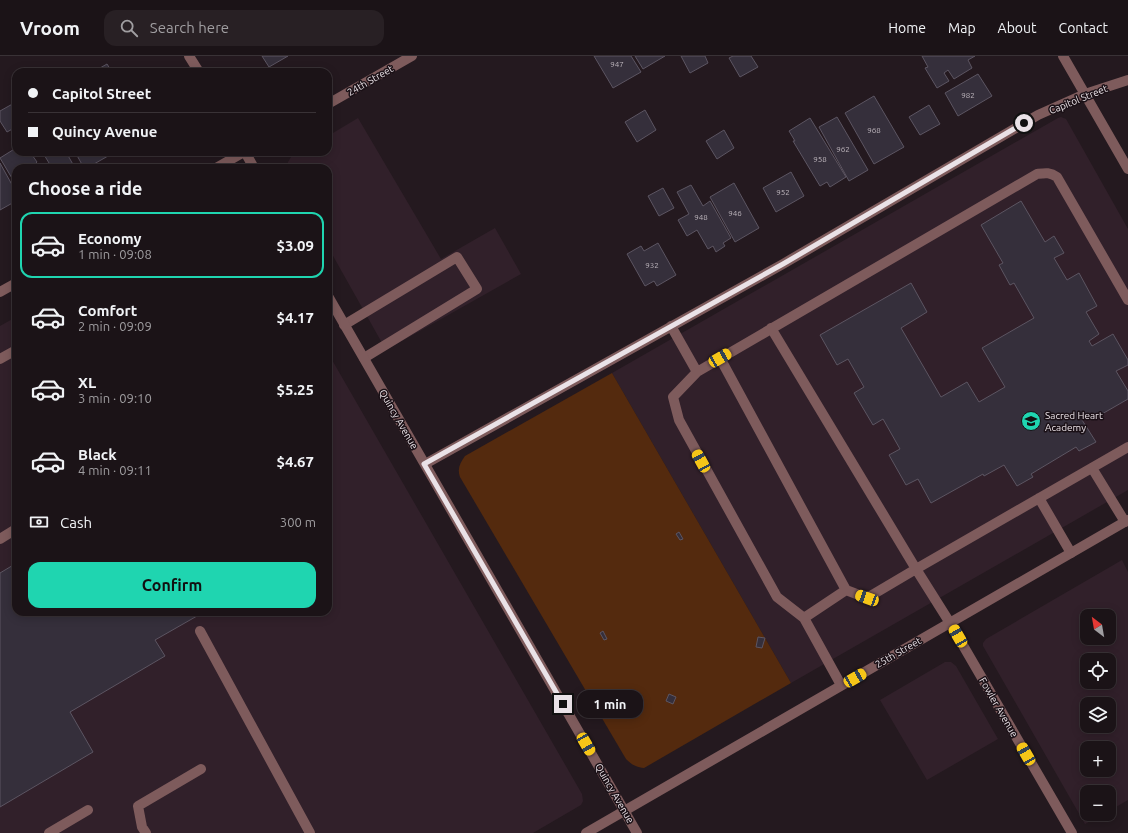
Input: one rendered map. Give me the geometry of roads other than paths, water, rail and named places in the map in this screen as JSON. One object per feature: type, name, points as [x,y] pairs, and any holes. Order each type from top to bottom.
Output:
[{"type":"street","points":[[189,56],[196,68]]},
{"type":"street","name":"24th Street","points":[[332,102],[412,56]]},
{"type":"street","points":[[1063,56],[1128,169]]},
{"type":"street","name":"Capitol Street","points":[[424,464],[783,264],[1038,115],[1085,94],[1128,80]]},
{"type":"street","points":[[223,164],[237,156]]},
{"type":"street","points":[[841,685],[804,618],[777,597],[678,420],[673,397],[697,372],[720,358],[1037,174],[1045,172],[1057,177],[1128,300]]},
{"type":"street","points":[[344,325],[457,257],[477,289],[364,358]]},
{"type":"street","points":[[0,292],[12,285]]},
{"type":"street","name":"Quincy Avenue","points":[[332,303],[637,833]]},
{"type":"street","points":[[671,326],[697,372]]},
{"type":"street","name":"Fowler Avenue","points":[[771,328],[950,623],[1072,833]]},
{"type":"street","points":[[0,359],[12,352]]},
{"type":"street","points":[[720,358],[846,590],[867,598],[1128,447]]},
{"type":"street","points":[[1092,468],[1126,521]]},
{"type":"street","points":[[1039,498],[1071,553]]},
{"type":"street","name":"25th Street","points":[[586,833],[1126,521]]},
{"type":"street","points":[[0,539],[12,532]]},
{"type":"street","points":[[804,618],[846,590]]},
{"type":"street","points":[[200,631],[310,833]]},
{"type":"street","points":[[146,833],[142,827],[138,806],[201,769]]},
{"type":"street","points":[[49,833],[88,810]]},
{"type":"place","name":"Sacred Heart Academy","points":[[1031,421]]}]
